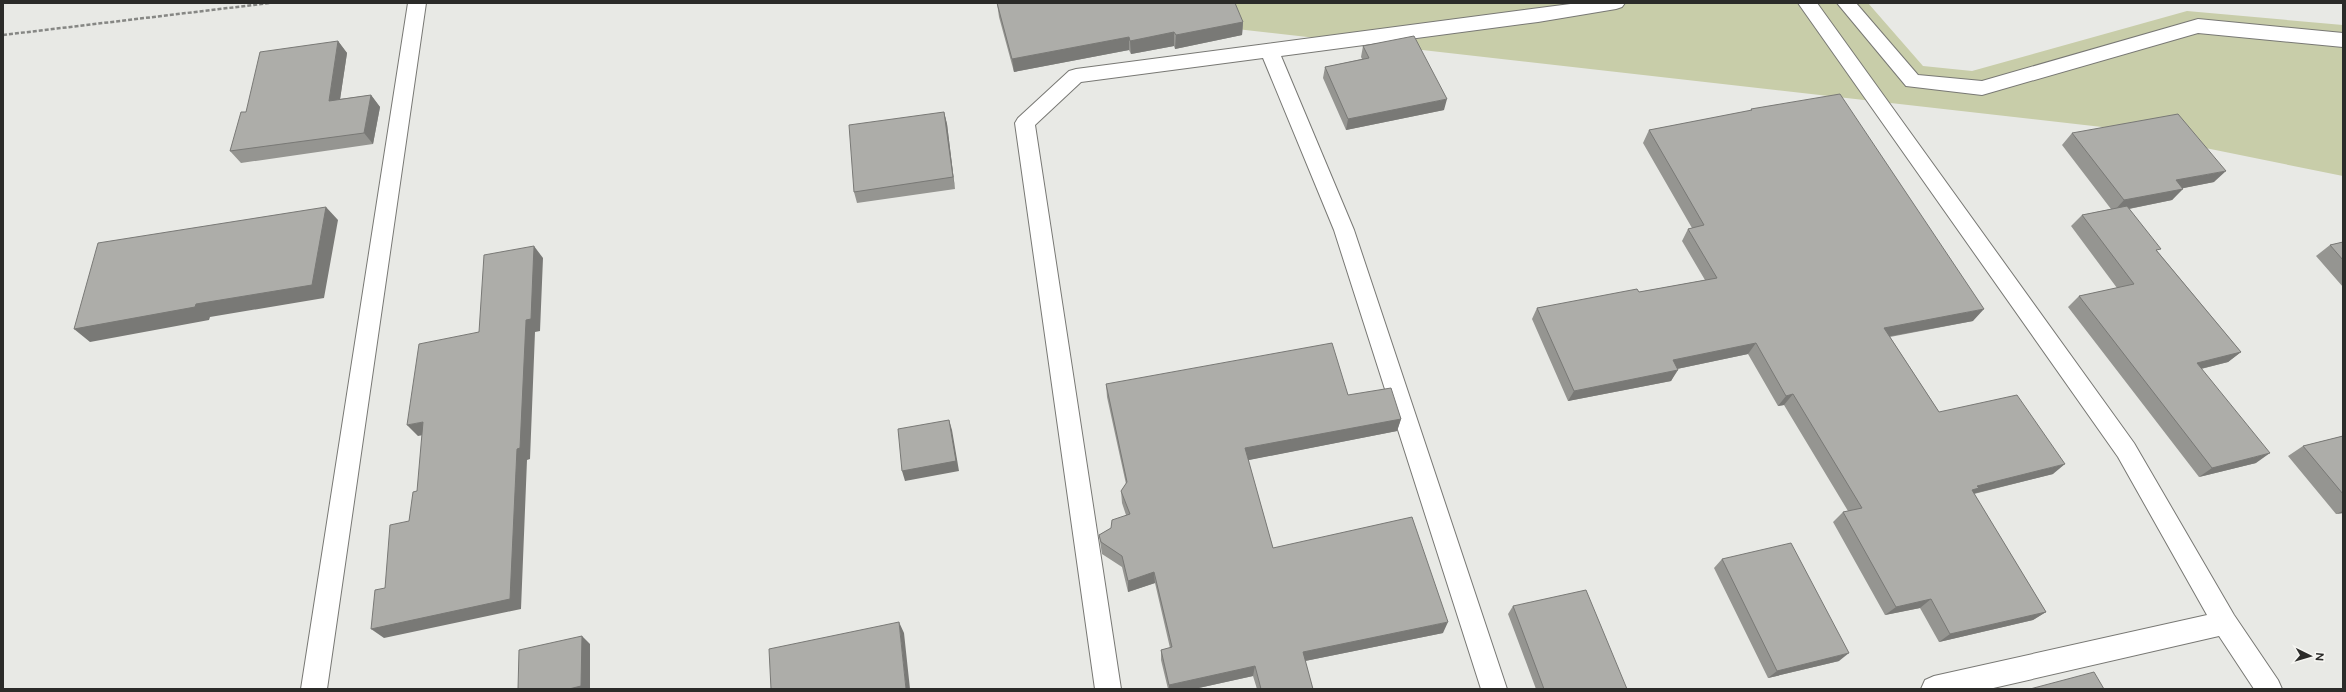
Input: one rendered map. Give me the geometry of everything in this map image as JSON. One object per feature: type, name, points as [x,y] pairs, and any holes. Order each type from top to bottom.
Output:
[{"type":"street","points":[[314,689],[417,3]]},
{"type":"street","points":[[1108,689],[1025,123],[1076,76],[1538,16],[1616,3]]},
{"type":"street","points":[[1807,3],[2126,450],[2225,623],[2269,689]]},
{"type":"street","points":[[1846,3],[1912,81],[1982,88],[2198,26],[2343,40]]},
{"type":"street","points":[[1269,51],[1344,230],[1494,689]]},
{"type":"street","points":[[1934,689],[2225,623]]},
{"type":"path","points":[[3,35],[270,3]]},
{"type":"green space","points":[[1006,3],[1868,3],[1923,66],[1972,71],[2187,11],[2343,25],[2343,176],[2102,127]]},
{"type":"building","points":[[997,3],[1235,3],[1243,22],[1176,35],[1174,32],[1130,41],[1129,37],[1012,59]]},
{"type":"building","points":[[1414,36],[1447,99],[1348,119],[1325,67],[1369,58],[1363,46]]},
{"type":"building","points":[[338,41],[329,101],[371,95],[364,133],[230,151],[241,112],[246,112],[260,52]]},
{"type":"building","points":[[1840,94],[1984,309],[1884,328],[1939,412],[2017,395],[2065,464],[1977,486],[1979,488],[1972,490],[2046,612],[1950,634],[1931,599],[1896,607],[1843,512],[1862,508],[1793,394],[1786,396],[1756,343],[1673,360],[1678,370],[1574,391],[1537,308],[1637,289],[1639,292],[1717,278],[1688,229],[1704,225],[1649,130],[1752,110],[1751,109]]},
{"type":"building","points":[[944,112],[953,177],[854,192],[849,125]]},
{"type":"building","points":[[2178,114],[2226,171],[2176,180],[2183,189],[2124,200],[2072,133]]},
{"type":"building","points":[[2127,206],[2161,249],[2156,250],[2241,352],[2197,363],[2270,453],[2212,468],[2079,296],[2134,284],[2082,215]]},
{"type":"building","points":[[326,207],[312,285],[196,304],[195,307],[74,329],[98,243]]},
{"type":"building","points":[[2343,242],[2343,260],[2330,245]]},
{"type":"building","points":[[534,246],[531,319],[526,320],[520,448],[517,449],[510,599],[371,629],[375,590],[385,588],[390,525],[409,521],[413,492],[417,491],[423,422],[407,425],[419,344],[479,332],[484,255]]},
{"type":"building","points":[[1332,343],[1348,395],[1391,388],[1401,419],[1245,448],[1273,548],[1412,517],[1448,622],[1303,652],[1313,689],[1261,689],[1255,666],[1169,685],[1161,650],[1172,647],[1154,572],[1128,581],[1122,556],[1101,542],[1099,535],[1111,528],[1112,520],[1130,514],[1121,491],[1127,482],[1106,384]]},
{"type":"building","points":[[949,420],[956,461],[902,471],[898,429]]},
{"type":"building","points":[[2343,436],[2343,494],[2303,446]]},
{"type":"building","points":[[1791,543],[1849,653],[1777,671],[1722,559]]},
{"type":"building","points":[[1586,590],[1627,689],[1544,689],[1513,606]]},
{"type":"building","points":[[899,622],[906,689],[771,689],[769,649]]},
{"type":"building","points":[[582,636],[581,686],[569,689],[518,689],[519,650]]},
{"type":"building","points":[[2094,672],[2104,689],[2030,689]]}]
